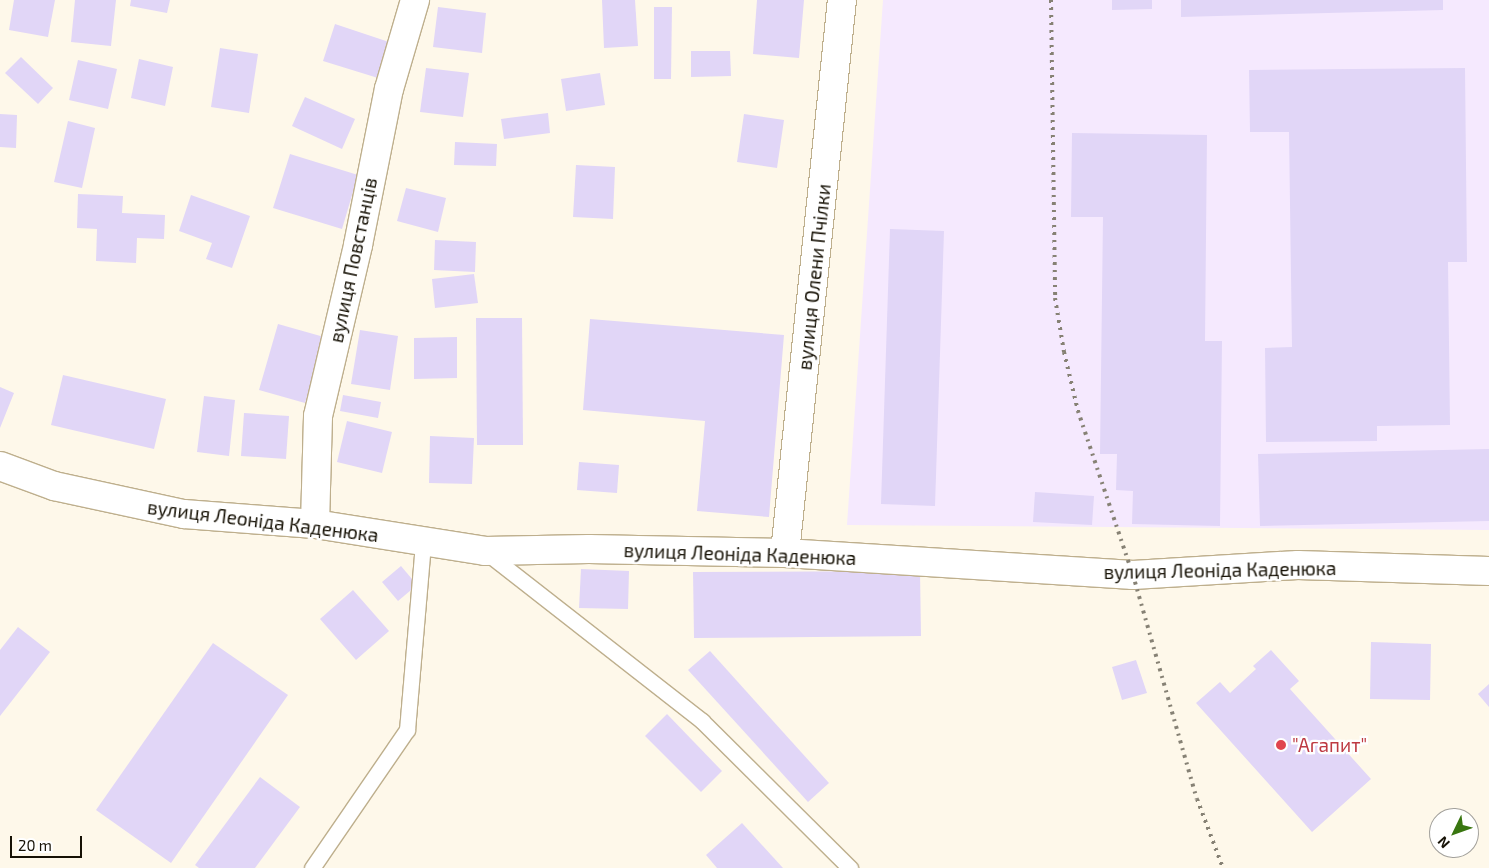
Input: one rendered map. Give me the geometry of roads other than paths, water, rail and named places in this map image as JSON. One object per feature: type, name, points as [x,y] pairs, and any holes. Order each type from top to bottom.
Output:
[{"type":"street","name":"вулиця Повстанців","points":[[315,524],[318,416],[358,245],[389,89],[415,0]]},
{"type":"street","name":"вулиця Олени Пчілки","points":[[785,553],[842,0]]},
{"type":"street","name":"вулиця Леоніда Каденюка","points":[[0,466],[54,486],[184,514],[315,524],[423,543],[485,551],[589,548],[785,553],[1133,575],[1298,565],[1489,571]]},
{"type":"lane","points":[[312,868],[407,730],[423,543]]},
{"type":"lane","points":[[485,551],[702,721],[850,868]]},
{"type":"railway","points":[[1051,0],[1055,298],[1064,352],[1078,411],[1133,575],[1197,799],[1223,868]]},
{"type":"place","name":"\"Агапит\"","points":[[1281,745]]}]
